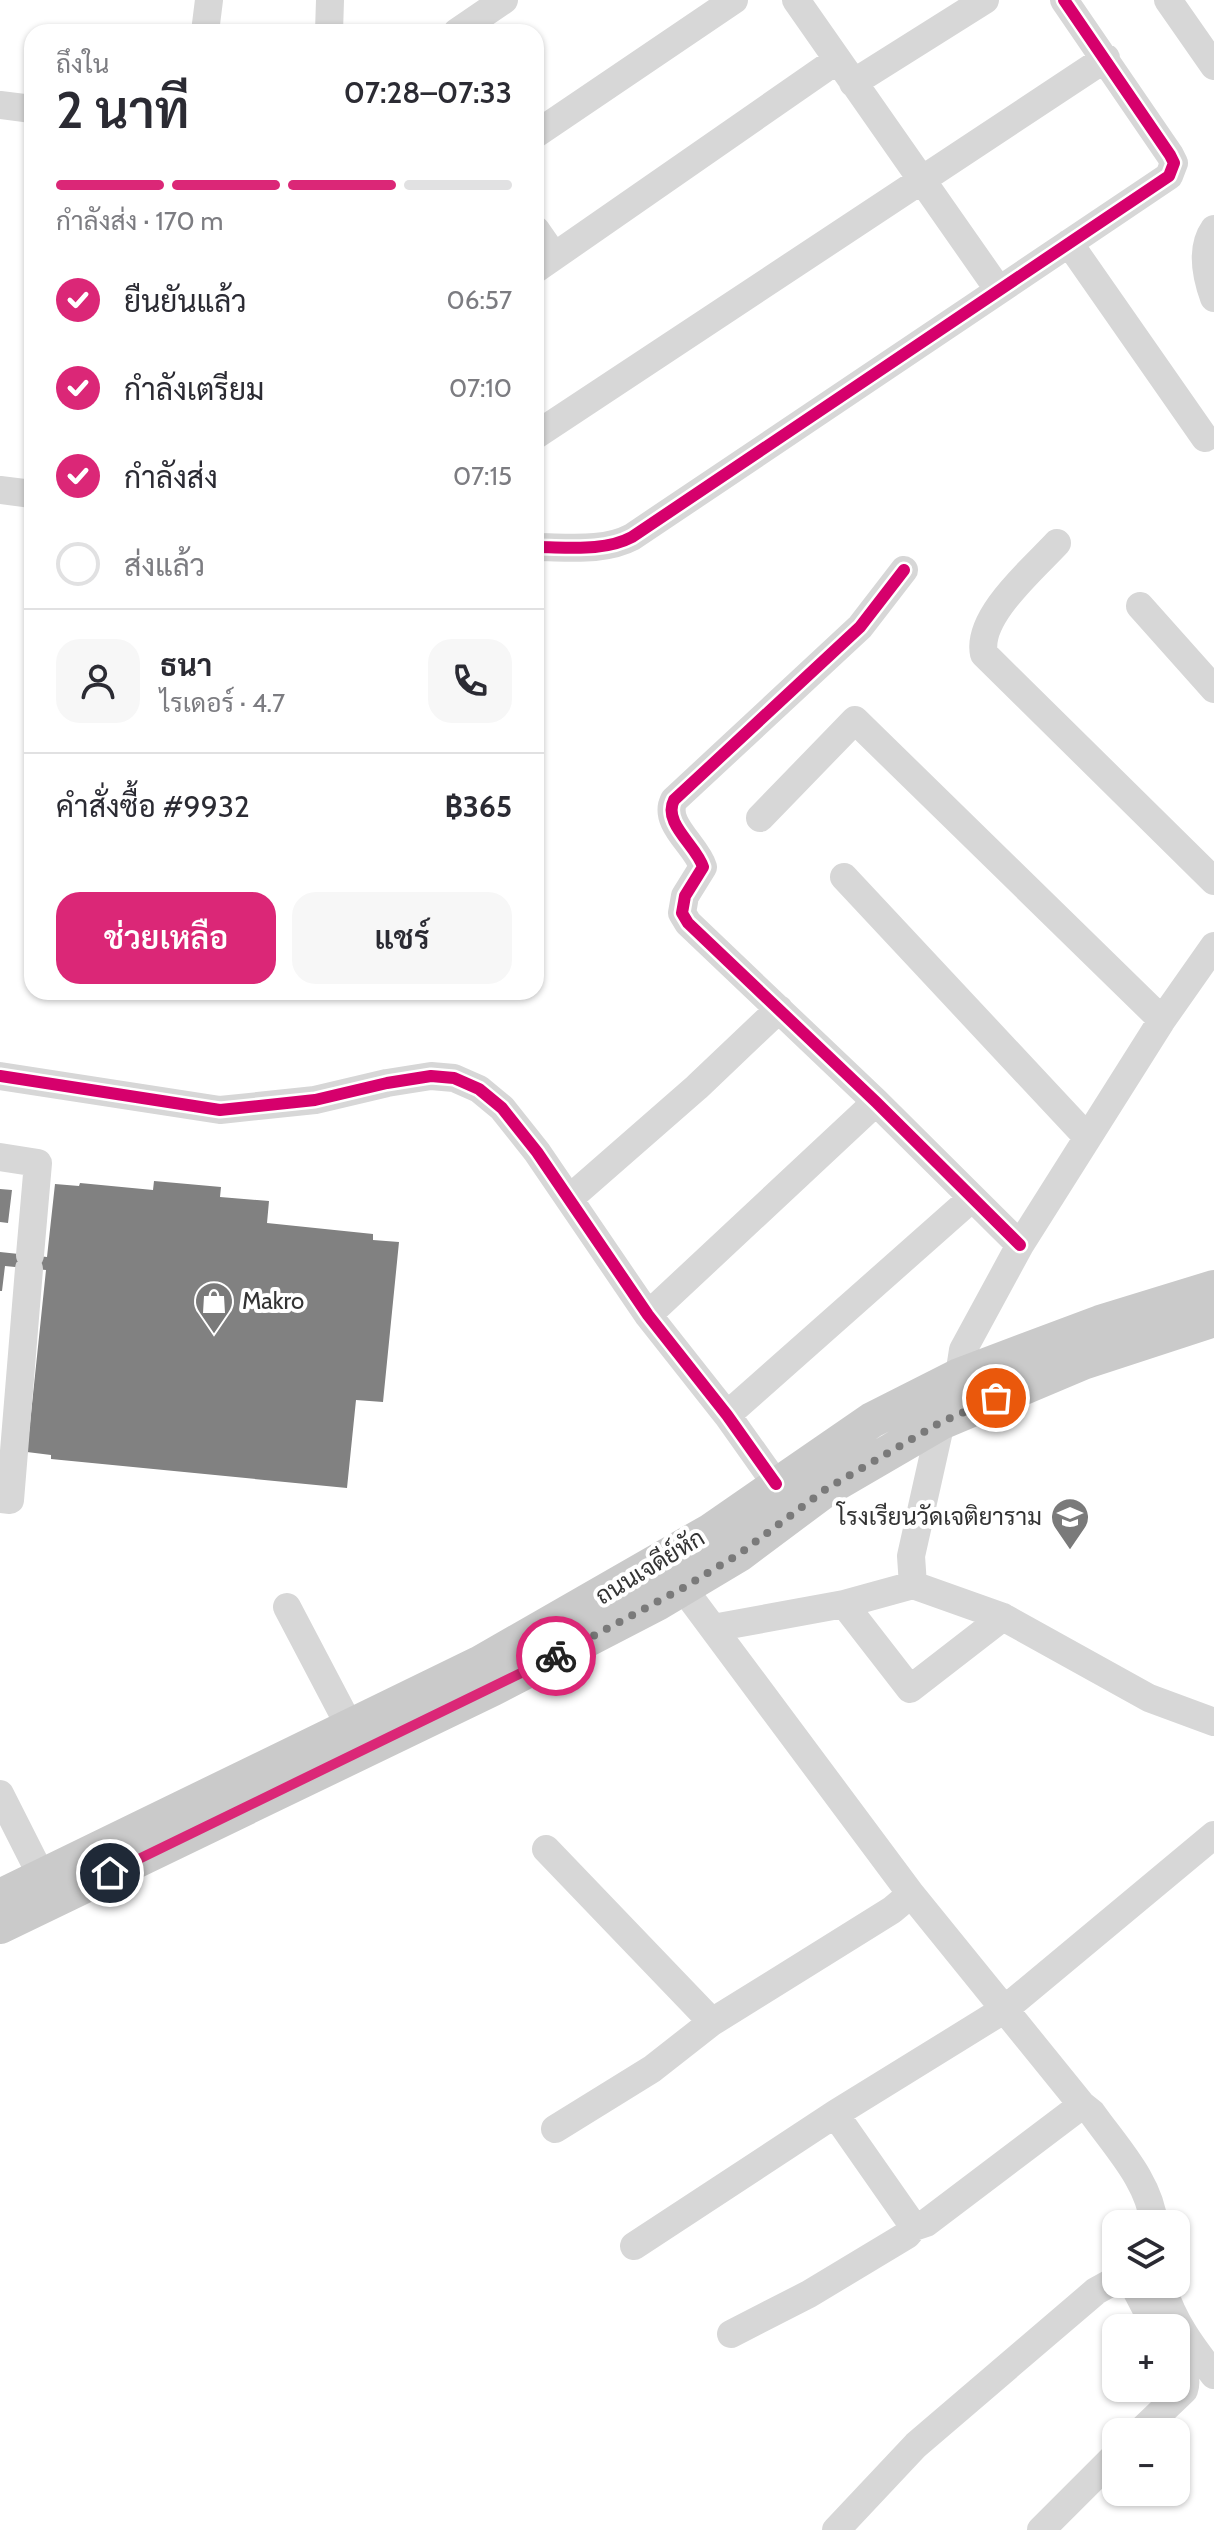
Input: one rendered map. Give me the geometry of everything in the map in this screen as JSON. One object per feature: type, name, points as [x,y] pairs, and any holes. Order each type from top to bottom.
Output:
[{"type":"main road","name":"ถนนเจดีย์หัก","points":[[0,1897],[479,1664],[711,1531],[872,1420],[959,1376],[1100,1323],[1214,1288]]},
{"type":"main road","name":"ถนนเจดีย์หัก","points":[[0,1926],[493,1688],[683,1588],[739,1554],[826,1489],[941,1422],[1083,1362],[1214,1319]]},
{"type":"street","points":[[206,24],[209,0]]},
{"type":"street","points":[[329,24],[330,0]]},
{"type":"street","points":[[469,24],[504,0]]},
{"type":"street","points":[[544,129],[734,0]]},
{"type":"street","points":[[796,0],[998,289]]},
{"type":"street","points":[[545,263],[845,72],[985,0]]},
{"type":"street","points":[[544,547],[620,543],[1169,176],[1174,163],[1064,0]]},
{"type":"street","points":[[1168,0],[1214,66]]},
{"type":"street","points":[[544,430],[1106,58]]},
{"type":"street","points":[[0,105],[24,108]]},
{"type":"street","points":[[1214,229],[1206,241],[1207,279],[1214,298]]},
{"type":"street","points":[[1069,243],[1205,438]]},
{"type":"street","points":[[0,490],[24,493]]},
{"type":"street","points":[[1057,543],[997,609],[982,643],[984,654],[1214,881]]},
{"type":"street","points":[[904,570],[860,627],[681,794],[671,807],[673,820],[700,857],[703,867],[685,896],[682,913],[688,923],[1020,1245]]},
{"type":"street","points":[[1140,606],[1214,689]]},
{"type":"street","points":[[760,818],[855,720],[1162,1020]]},
{"type":"street","points":[[844,877],[1087,1137]]},
{"type":"street","points":[[959,1376],[963,1350],[1020,1245],[1162,1020],[1214,946]]},
{"type":"street","points":[[570,1198],[697,1087],[779,1009]]},
{"type":"street","points":[[0,1076],[220,1110],[315,1100],[431,1076],[454,1078],[479,1089],[502,1108],[570,1198],[648,1315],[727,1415],[776,1484]]},
{"type":"street","points":[[648,1315],[876,1102]]},
{"type":"street","points":[[0,1157],[38,1163],[10,1500],[0,1499]]},
{"type":"street","points":[[727,1415],[972,1198]]},
{"type":"street","points":[[913,1585],[911,1556],[941,1422]]},
{"type":"street","points":[[713,1628],[844,1604],[913,1585],[1003,1617],[1149,1698],[1214,1722]]},
{"type":"street","points":[[683,1588],[911,1894],[1082,2105],[1092,2113],[1143,2186],[1152,2210]]},
{"type":"street","points":[[844,1604],[910,1689],[1003,1617]]},
{"type":"street","points":[[287,1607],[350,1727]]},
{"type":"street","points":[[0,1794],[42,1877]]},
{"type":"street","points":[[634,2246],[835,2114],[1005,2009],[1214,1835]]},
{"type":"street","points":[[546,1849],[712,2022]]},
{"type":"street","points":[[555,2129],[652,2069],[712,2022],[892,1910],[911,1894]]},
{"type":"street","points":[[731,2334],[809,2294],[907,2235],[914,2227],[926,2223],[1082,2105]]},
{"type":"street","points":[[835,2114],[914,2227]]},
{"type":"street","points":[[836,2530],[916,2445],[1102,2288]]},
{"type":"street","points":[[1166,2298],[1169,2309],[1192,2346],[1214,2375]]},
{"type":"street","points":[[1155,2418],[1171,2402]]},
{"type":"street","points":[[1041,2530],[1102,2469]]},
{"type":"building","name":"Makro","points":[[154,1181],[221,1187],[220,1197],[269,1201],[267,1223],[373,1234],[373,1240],[399,1242],[383,1402],[356,1400],[347,1488],[51,1459],[51,1455],[27,1452],[46,1270],[5,1266],[0,1291],[0,1252],[47,1257],[55,1184],[79,1186],[80,1183],[153,1190]]},
{"type":"building","points":[[0,1189],[12,1190],[8,1223],[0,1222]]},
{"type":"cycle path","points":[[544,547],[597,547],[632,537],[1169,176],[1174,163],[1170,155],[1064,0]]},
{"type":"cycle path","points":[[904,570],[860,627],[674,800],[672,809],[676,826],[703,867],[685,896],[682,913],[688,923],[1020,1245]]},
{"type":"cycle path","points":[[0,1076],[220,1110],[315,1100],[431,1076],[454,1078],[479,1089],[502,1108],[537,1152],[648,1315],[727,1415],[776,1484]]},
{"type":"way so far","points":[[556,1656],[657,1603],[739,1554],[826,1489],[941,1422],[996,1398]]},
{"type":"place","name":"Makro","points":[[214,1335]]},
{"type":"place","name":"โรงเรียนวัดเจติยาราม","points":[[1070,1551]]},
{"type":"route","points":[[110,1873],[556,1656]]}]
